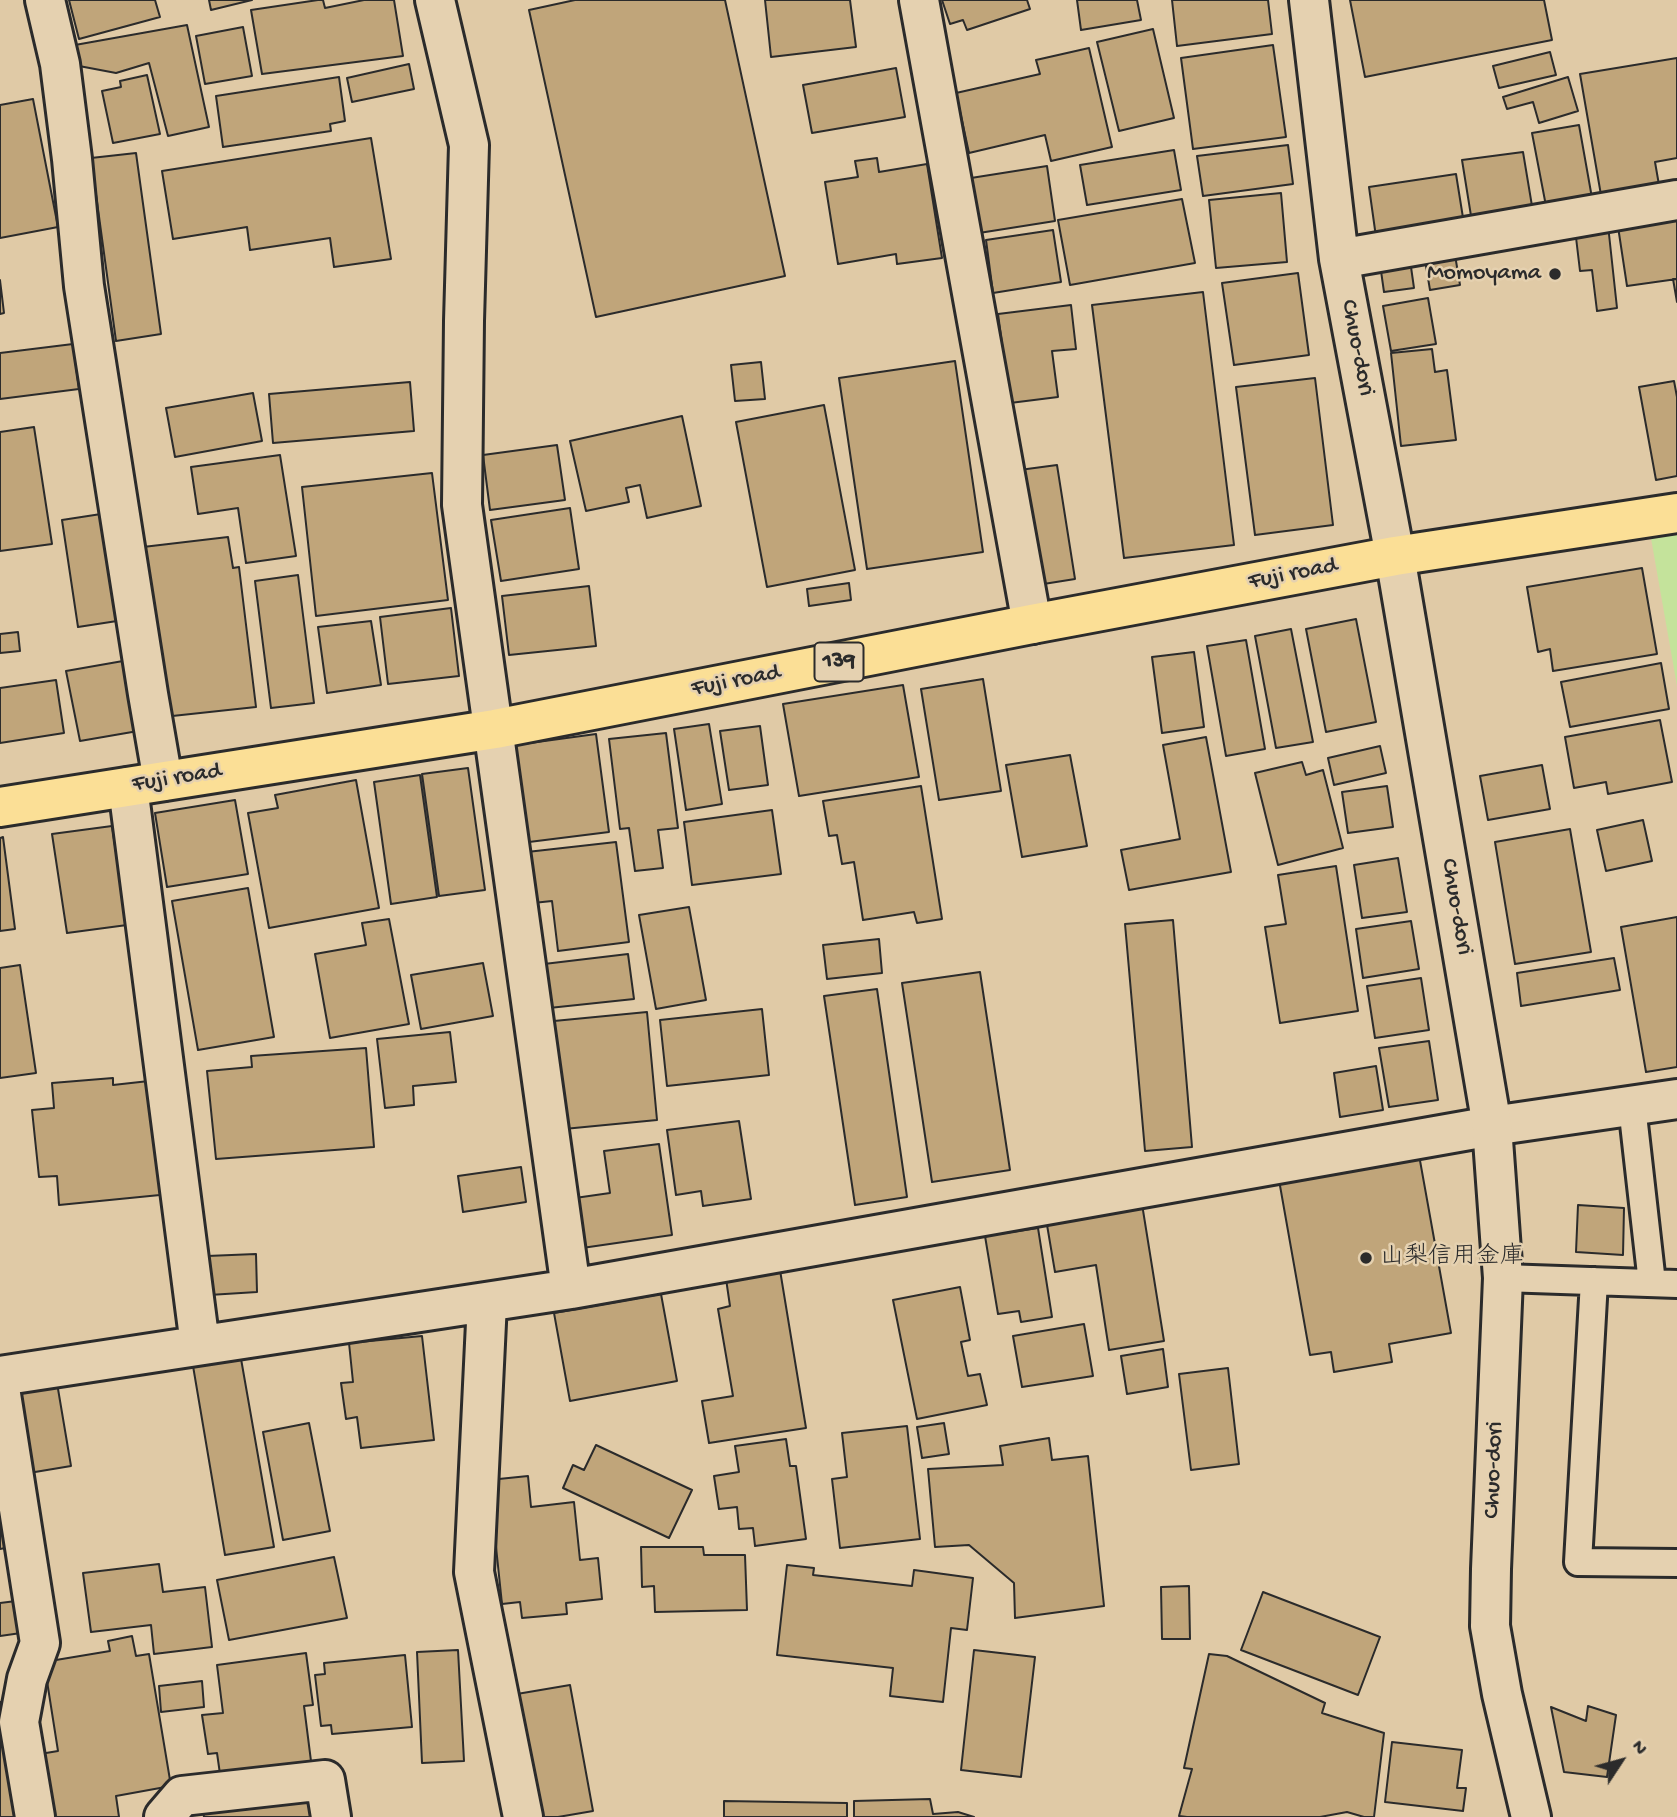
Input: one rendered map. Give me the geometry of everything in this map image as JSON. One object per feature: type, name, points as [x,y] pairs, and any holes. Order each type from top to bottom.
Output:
[{"type":"highway","name":"Fuji road","points":[[0,807],[495,729],[1395,556],[1677,513]]},
{"type":"street","points":[[45,0],[60,64],[84,286],[148,694],[146,784],[200,1345]]},
{"type":"street","points":[[435,0],[469,145],[462,505],[571,1289]]},
{"type":"street","points":[[919,0],[1032,624]]},
{"type":"street","name":"Chuo-dori","points":[[1309,0],[1339,259],[1395,556],[1492,1126],[1503,1278],[1490,1626],[1502,1694],[1531,1817]]},
{"type":"street","points":[[1339,259],[1677,200]]},
{"type":"street","points":[[0,1376],[571,1289],[1492,1126],[1677,1099]]},
{"type":"street","points":[[486,1302],[474,1572],[523,1817]]},
{"type":"street","points":[[0,1388],[40,1643],[27,1679],[19,1722],[35,1817]]},
{"type":"street","points":[[164,1817],[182,1796],[325,1780],[331,1817]]},
{"type":"lane","points":[[1503,1278],[1665,1283],[1632,1106]]},
{"type":"lane","points":[[1594,1281],[1578,1562],[1677,1563]]},
{"type":"green space","points":[[1677,523],[1677,686],[1649,527]]},
{"type":"building","points":[[69,0],[155,0],[160,17],[79,39]]},
{"type":"building","points":[[209,0],[252,0],[211,10]]},
{"type":"building","points":[[323,0],[325,8],[364,0],[394,0],[403,56],[262,74],[251,10]]},
{"type":"building","points":[[575,0],[725,0],[785,276],[596,317],[529,10]]},
{"type":"building","points":[[765,0],[850,0],[856,47],[771,57]]},
{"type":"building","points":[[942,0],[1027,0],[1030,9],[967,30],[963,20],[950,24]]},
{"type":"building","points":[[1077,0],[1137,0],[1141,20],[1081,30]]},
{"type":"building","points":[[1172,0],[1268,0],[1272,34],[1177,46]]},
{"type":"building","points":[[1350,0],[1544,0],[1552,40],[1365,77]]},
{"type":"building","points":[[187,25],[209,127],[168,136],[149,63],[116,73],[79,66],[75,45]]},
{"type":"building","points":[[243,27],[252,76],[205,84],[196,36]]},
{"type":"building","points":[[1153,29],[1174,118],[1119,131],[1097,42]]},
{"type":"building","points":[[1273,45],[1286,137],[1193,149],[1181,58]]},
{"type":"building","points":[[1089,48],[1112,147],[1051,161],[1045,135],[969,153],[956,93],[1040,74],[1036,60]]},
{"type":"building","points":[[1550,52],[1556,75],[1499,88],[1493,66]]},
{"type":"building","points":[[1677,58],[1677,158],[1655,162],[1659,185],[1601,195],[1580,74]]},
{"type":"building","points":[[409,64],[414,89],[352,102],[347,78]]},
{"type":"building","points":[[896,68],[905,117],[812,133],[803,85]]},
{"type":"building","points":[[147,75],[160,134],[113,143],[102,91],[121,87],[120,81]]},
{"type":"building","points":[[339,77],[345,121],[330,124],[331,131],[223,147],[216,96]]},
{"type":"building","points":[[1568,77],[1578,111],[1539,123],[1533,102],[1507,109],[1503,97]]},
{"type":"building","points":[[33,99],[58,227],[0,238],[0,105]]},
{"type":"building","points":[[1579,125],[1592,198],[1546,206],[1532,133]]},
{"type":"building","points":[[371,138],[391,259],[334,267],[330,238],[250,250],[247,227],[173,239],[162,171]]},
{"type":"building","points":[[1288,145],[1293,184],[1203,196],[1197,156]]},
{"type":"building","points":[[1174,150],[1181,190],[1087,205],[1080,165]]},
{"type":"building","points":[[1523,152],[1533,212],[1472,222],[1462,160]]},
{"type":"building","points":[[136,153],[161,334],[116,341],[91,158]]},
{"type":"building","points":[[877,158],[879,172],[927,164],[942,258],[897,264],[896,254],[838,264],[825,182],[858,177],[855,161]]},
{"type":"building","points":[[1047,166],[1055,221],[979,233],[971,178]]},
{"type":"building","points":[[1456,174],[1464,224],[1376,237],[1369,187]]},
{"type":"building","points":[[1281,193],[1287,262],[1216,268],[1209,200]]},
{"type":"building","points":[[1182,199],[1195,263],[1070,285],[1058,220]]},
{"type":"building","points":[[1677,212],[1677,279],[1627,286],[1617,220]]},
{"type":"building","points":[[1608,225],[1617,308],[1597,311],[1592,270],[1580,271],[1575,229]]},
{"type":"building","points":[[1053,230],[1061,282],[993,293],[986,240]]},
{"type":"building","points":[[1455,255],[1460,285],[1430,290],[1425,260]]},
{"type":"building","points":[[1410,260],[1414,288],[1384,292],[1380,264]]},
{"type":"building","points":[[1298,273],[1309,355],[1234,365],[1222,283]]},
{"type":"building","points":[[1673,279],[1677,279],[1677,302]]},
{"type":"building","points":[[0,280],[4,313],[0,314]]},
{"type":"building","points":[[1203,292],[1234,545],[1124,558],[1092,305]]},
{"type":"building","points":[[1428,298],[1436,344],[1391,351],[1383,306]]},
{"type":"building","points":[[1071,305],[1076,349],[1052,351],[1058,397],[1010,403],[998,314]]},
{"type":"building","points":[[73,344],[79,389],[0,399],[0,353]]},
{"type":"building","points":[[1432,349],[1435,372],[1447,370],[1456,440],[1401,446],[1391,353]]},
{"type":"building","points":[[955,361],[983,552],[867,569],[839,378]]},
{"type":"building","points":[[761,362],[765,399],[735,401],[731,365]]},
{"type":"building","points":[[1315,378],[1333,525],[1255,535],[1236,387]]},
{"type":"building","points":[[1674,381],[1677,397],[1677,476],[1656,480],[1639,387]]},
{"type":"building","points":[[410,382],[414,431],[273,443],[269,394]]},
{"type":"building","points":[[253,393],[262,441],[175,457],[166,408]]},
{"type":"building","points":[[824,405],[855,570],[767,587],[736,422]]},
{"type":"building","points":[[682,416],[701,506],[647,518],[640,485],[626,488],[629,502],[586,511],[570,441]]},
{"type":"building","points":[[34,427],[52,544],[0,551],[0,432]]},
{"type":"building","points":[[557,445],[565,500],[490,510],[483,455]]},
{"type":"building","points":[[280,455],[296,556],[246,563],[238,508],[198,514],[191,467]]},
{"type":"building","points":[[1057,465],[1075,579],[1031,586],[1012,471]]},
{"type":"building","points":[[432,473],[448,600],[316,616],[302,487]]},
{"type":"building","points":[[570,508],[579,569],[501,581],[491,520]]},
{"type":"building","points":[[101,514],[117,621],[78,627],[62,520]]},
{"type":"building","points":[[228,537],[233,568],[239,567],[256,707],[163,717],[143,547]]},
{"type":"building","points":[[1642,568],[1657,654],[1553,671],[1550,649],[1538,652],[1527,587]]},
{"type":"building","points":[[298,575],[314,703],[271,708],[255,581]]},
{"type":"building","points":[[849,583],[851,600],[809,606],[807,589]]},
{"type":"building","points":[[589,586],[596,646],[509,655],[502,596]]},
{"type":"building","points":[[451,608],[459,676],[388,684],[380,617]]},
{"type":"building","points":[[1356,619],[1376,722],[1326,732],[1306,629]]},
{"type":"building","points":[[371,621],[381,685],[327,693],[318,627]]},
{"type":"building","points":[[1291,629],[1313,742],[1276,748],[1255,636]]},
{"type":"building","points":[[18,632],[20,651],[0,653],[0,634]]},
{"type":"building","points":[[1246,640],[1265,749],[1226,756],[1207,646]]},
{"type":"building","points":[[1194,652],[1204,727],[1162,733],[1152,657]]},
{"type":"building","points":[[123,661],[138,731],[80,741],[66,671]]},
{"type":"building","points":[[1661,663],[1669,709],[1570,727],[1561,682]]},
{"type":"building","points":[[983,679],[1001,791],[939,800],[921,689]]},
{"type":"building","points":[[56,680],[64,733],[0,743],[0,688]]},
{"type":"building","points":[[903,685],[919,777],[799,796],[783,704]]},
{"type":"building","points":[[1660,720],[1672,782],[1608,794],[1606,782],[1574,788],[1565,737]]},
{"type":"building","points":[[709,724],[722,804],[686,810],[674,729]]},
{"type":"building","points":[[760,726],[768,785],[729,790],[720,731]]},
{"type":"building","points":[[666,733],[678,828],[658,830],[663,868],[635,871],[629,828],[620,829],[609,739]]},
{"type":"building","points":[[596,734],[609,832],[529,842],[515,745]]},
{"type":"building","points":[[1206,737],[1231,872],[1129,890],[1121,850],[1180,839],[1163,745]]},
{"type":"building","points":[[1380,746],[1386,773],[1334,785],[1328,758]]},
{"type":"building","points":[[1070,755],[1087,846],[1022,857],[1006,765]]},
{"type":"building","points":[[1302,762],[1306,775],[1323,770],[1343,848],[1278,865],[1255,773]]},
{"type":"building","points":[[1542,765],[1550,809],[1488,820],[1480,776]]},
{"type":"building","points":[[468,768],[485,890],[439,896],[422,774]]},
{"type":"building","points":[[420,775],[437,897],[391,904],[374,782]]},
{"type":"building","points":[[356,780],[379,908],[269,928],[248,813],[278,808],[275,795]]},
{"type":"building","points":[[921,786],[942,919],[917,923],[914,912],[863,920],[854,862],[842,864],[837,835],[829,836],[823,801]]},
{"type":"building","points":[[1387,786],[1393,827],[1348,833],[1342,792]]},
{"type":"building","points":[[235,800],[248,874],[167,887],[155,813]]},
{"type":"building","points":[[772,810],[781,874],[692,885],[684,822]]},
{"type":"building","points":[[1643,820],[1652,861],[1606,871],[1597,830]]},
{"type":"building","points":[[112,826],[127,925],[67,933],[52,834]]},
{"type":"building","points":[[1570,829],[1591,952],[1515,964],[1495,842]]},
{"type":"building","points":[[3,837],[15,929],[0,931],[0,838]]},
{"type":"building","points":[[616,842],[629,942],[558,951],[552,901],[533,903],[527,852]]},
{"type":"building","points":[[1398,858],[1407,912],[1362,918],[1354,865]]},
{"type":"building","points":[[1336,866],[1358,1011],[1280,1023],[1265,927],[1286,924],[1278,875]]},
{"type":"building","points":[[248,888],[274,1037],[198,1050],[172,901]]},
{"type":"building","points":[[689,907],[706,1000],[656,1009],[639,915]]},
{"type":"building","points":[[1677,917],[1677,1067],[1646,1072],[1621,927]]},
{"type":"building","points":[[389,919],[409,1024],[330,1038],[315,954],[366,945],[362,923]]},
{"type":"building","points":[[1173,920],[1192,1147],[1145,1151],[1125,924]]},
{"type":"building","points":[[1411,921],[1419,969],[1363,978],[1356,929]]},
{"type":"building","points":[[879,939],[882,973],[827,979],[823,945]]},
{"type":"building","points":[[628,954],[634,999],[549,1008],[544,964]]},
{"type":"building","points":[[1614,958],[1620,990],[1521,1006],[1517,973]]},
{"type":"building","points":[[483,963],[493,1016],[421,1029],[411,975]]},
{"type":"building","points":[[20,965],[36,1073],[0,1078],[0,968]]},
{"type":"building","points":[[980,972],[1010,1170],[932,1182],[902,983]]},
{"type":"building","points":[[1421,978],[1429,1030],[1375,1038],[1367,986]]},
{"type":"building","points":[[877,989],[907,1197],[855,1205],[824,996]]},
{"type":"building","points":[[762,1009],[769,1075],[667,1086],[660,1020]]},
{"type":"building","points":[[647,1012],[657,1120],[564,1129],[554,1021]]},
{"type":"building","points":[[450,1032],[456,1082],[413,1086],[414,1105],[385,1108],[377,1039]]},
{"type":"building","points":[[1429,1041],[1438,1100],[1389,1107],[1379,1048]]},
{"type":"building","points":[[366,1048],[374,1147],[216,1159],[207,1071],[252,1067],[251,1056]]},
{"type":"building","points":[[1376,1066],[1383,1110],[1340,1117],[1334,1073]]},
{"type":"building","points":[[113,1078],[113,1085],[149,1081],[160,1195],[59,1205],[57,1176],[39,1177],[32,1110],[54,1108],[52,1083]]},
{"type":"building","points":[[739,1121],[751,1199],[703,1206],[701,1191],[676,1195],[667,1130]]},
{"type":"building","points":[[659,1144],[672,1235],[582,1248],[575,1198],[610,1193],[604,1151]]},
{"type":"building","points":[[1419,1155],[1451,1333],[1389,1344],[1392,1362],[1334,1372],[1331,1352],[1310,1355],[1279,1180]]},
{"type":"building","points":[[521,1167],[526,1202],[463,1212],[458,1176]]},
{"type":"building","points":[[1142,1204],[1164,1341],[1109,1350],[1096,1265],[1055,1272],[1046,1219]]},
{"type":"building","points":[[1578,1205],[1624,1208],[1623,1255],[1576,1252]]},
{"type":"building","points":[[1038,1228],[1052,1317],[1021,1322],[1019,1311],[998,1314],[985,1236]]},
{"type":"building","points":[[256,1254],[257,1292],[209,1295],[207,1256]]},
{"type":"building","points":[[779,1264],[806,1428],[709,1443],[702,1401],[733,1396],[718,1309],[730,1306],[725,1272]]},
{"type":"building","points":[[960,1287],[970,1340],[961,1342],[968,1376],[980,1374],[987,1405],[917,1419],[893,1300]]},
{"type":"building","points":[[661,1294],[677,1381],[570,1401],[554,1313]]},
{"type":"building","points":[[1084,1324],[1093,1376],[1022,1387],[1013,1336]]},
{"type":"building","points":[[422,1336],[434,1440],[361,1448],[357,1417],[346,1419],[341,1383],[353,1382],[349,1343]]},
{"type":"building","points":[[1163,1349],[1168,1387],[1127,1394],[1121,1356]]},
{"type":"building","points":[[240,1353],[274,1547],[225,1555],[192,1360]]},
{"type":"building","points":[[1228,1368],[1239,1464],[1191,1470],[1179,1374]]},
{"type":"building","points":[[56,1377],[71,1466],[29,1473],[14,1384]]},
{"type":"building","points":[[309,1423],[330,1531],[283,1540],[263,1432]]},
{"type":"building","points":[[944,1423],[949,1454],[922,1458],[917,1427]]},
{"type":"building","points":[[907,1426],[920,1539],[840,1548],[832,1479],[847,1477],[842,1433]]},
{"type":"building","points":[[1049,1438],[1052,1460],[1088,1456],[1104,1606],[1015,1618],[1014,1583],[969,1545],[935,1547],[928,1469],[1003,1465],[1000,1446]]},
{"type":"building","points":[[786,1439],[790,1466],[796,1466],[806,1539],[755,1546],[753,1528],[739,1529],[737,1507],[719,1509],[714,1476],[739,1472],[735,1446]]},
{"type":"building","points":[[596,1445],[692,1490],[669,1538],[563,1488],[573,1465],[584,1470]]},
{"type":"building","points":[[528,1476],[531,1507],[574,1502],[580,1560],[598,1558],[602,1599],[566,1603],[567,1614],[522,1618],[520,1602],[502,1604],[489,1480]]},
{"type":"building","points":[[0,1515],[5,1548],[0,1549]]},
{"type":"building","points":[[641,1547],[703,1547],[704,1555],[745,1555],[747,1610],[655,1612],[654,1586],[642,1587]]},
{"type":"building","points":[[334,1557],[347,1618],[229,1640],[217,1580]]},
{"type":"building","points":[[159,1564],[163,1592],[205,1587],[212,1647],[154,1654],[151,1625],[91,1632],[83,1573]]},
{"type":"building","points":[[787,1565],[814,1568],[813,1575],[912,1586],[914,1570],[973,1578],[967,1630],[951,1628],[943,1702],[890,1696],[893,1668],[777,1655]]},
{"type":"building","points":[[1189,1586],[1190,1639],[1162,1639],[1161,1587]]},
{"type":"building","points":[[1263,1592],[1380,1637],[1358,1695],[1241,1650]]},
{"type":"building","points":[[16,1601],[21,1633],[0,1636],[0,1603]]},
{"type":"building","points":[[132,1636],[136,1656],[149,1654],[171,1786],[116,1796],[119,1817],[51,1817],[40,1754],[58,1751],[44,1662],[110,1651],[108,1641]]},
{"type":"building","points":[[458,1650],[464,1761],[422,1763],[417,1652]]},
{"type":"building","points":[[974,1650],[1035,1657],[1021,1777],[961,1770]]},
{"type":"building","points":[[306,1653],[313,1705],[304,1706],[312,1769],[221,1781],[217,1753],[208,1754],[202,1715],[223,1713],[217,1665]]},
{"type":"building","points":[[1209,1654],[1227,1656],[1325,1703],[1322,1713],[1384,1733],[1374,1817],[1347,1812],[1320,1817],[1179,1816],[1192,1769],[1184,1768]]},
{"type":"building","points":[[405,1655],[412,1727],[332,1734],[331,1725],[321,1726],[315,1675],[325,1674],[324,1663]]},
{"type":"building","points":[[202,1681],[204,1707],[161,1712],[159,1686]]},
{"type":"building","points":[[570,1685],[593,1811],[558,1817],[533,1817],[511,1695]]},
{"type":"building","points":[[0,1702],[4,1702],[16,1817],[0,1817]]},
{"type":"building","points":[[1588,1706],[1616,1715],[1607,1777],[1564,1772],[1551,1707],[1586,1721]]},
{"type":"building","points":[[1392,1742],[1462,1750],[1457,1788],[1466,1788],[1463,1811],[1385,1802]]},
{"type":"building","points":[[313,1798],[315,1817],[204,1817],[203,1811]]},
{"type":"building","points":[[930,1799],[933,1814],[958,1812],[974,1817],[854,1817],[854,1801]]},
{"type":"building","points":[[724,1801],[847,1803],[847,1817],[724,1817]]},
{"type":"place","name":"Momoyama","points":[[1555,274]]},
{"type":"place","name":"山梨信用金庫","points":[[1366,1258]]}]
